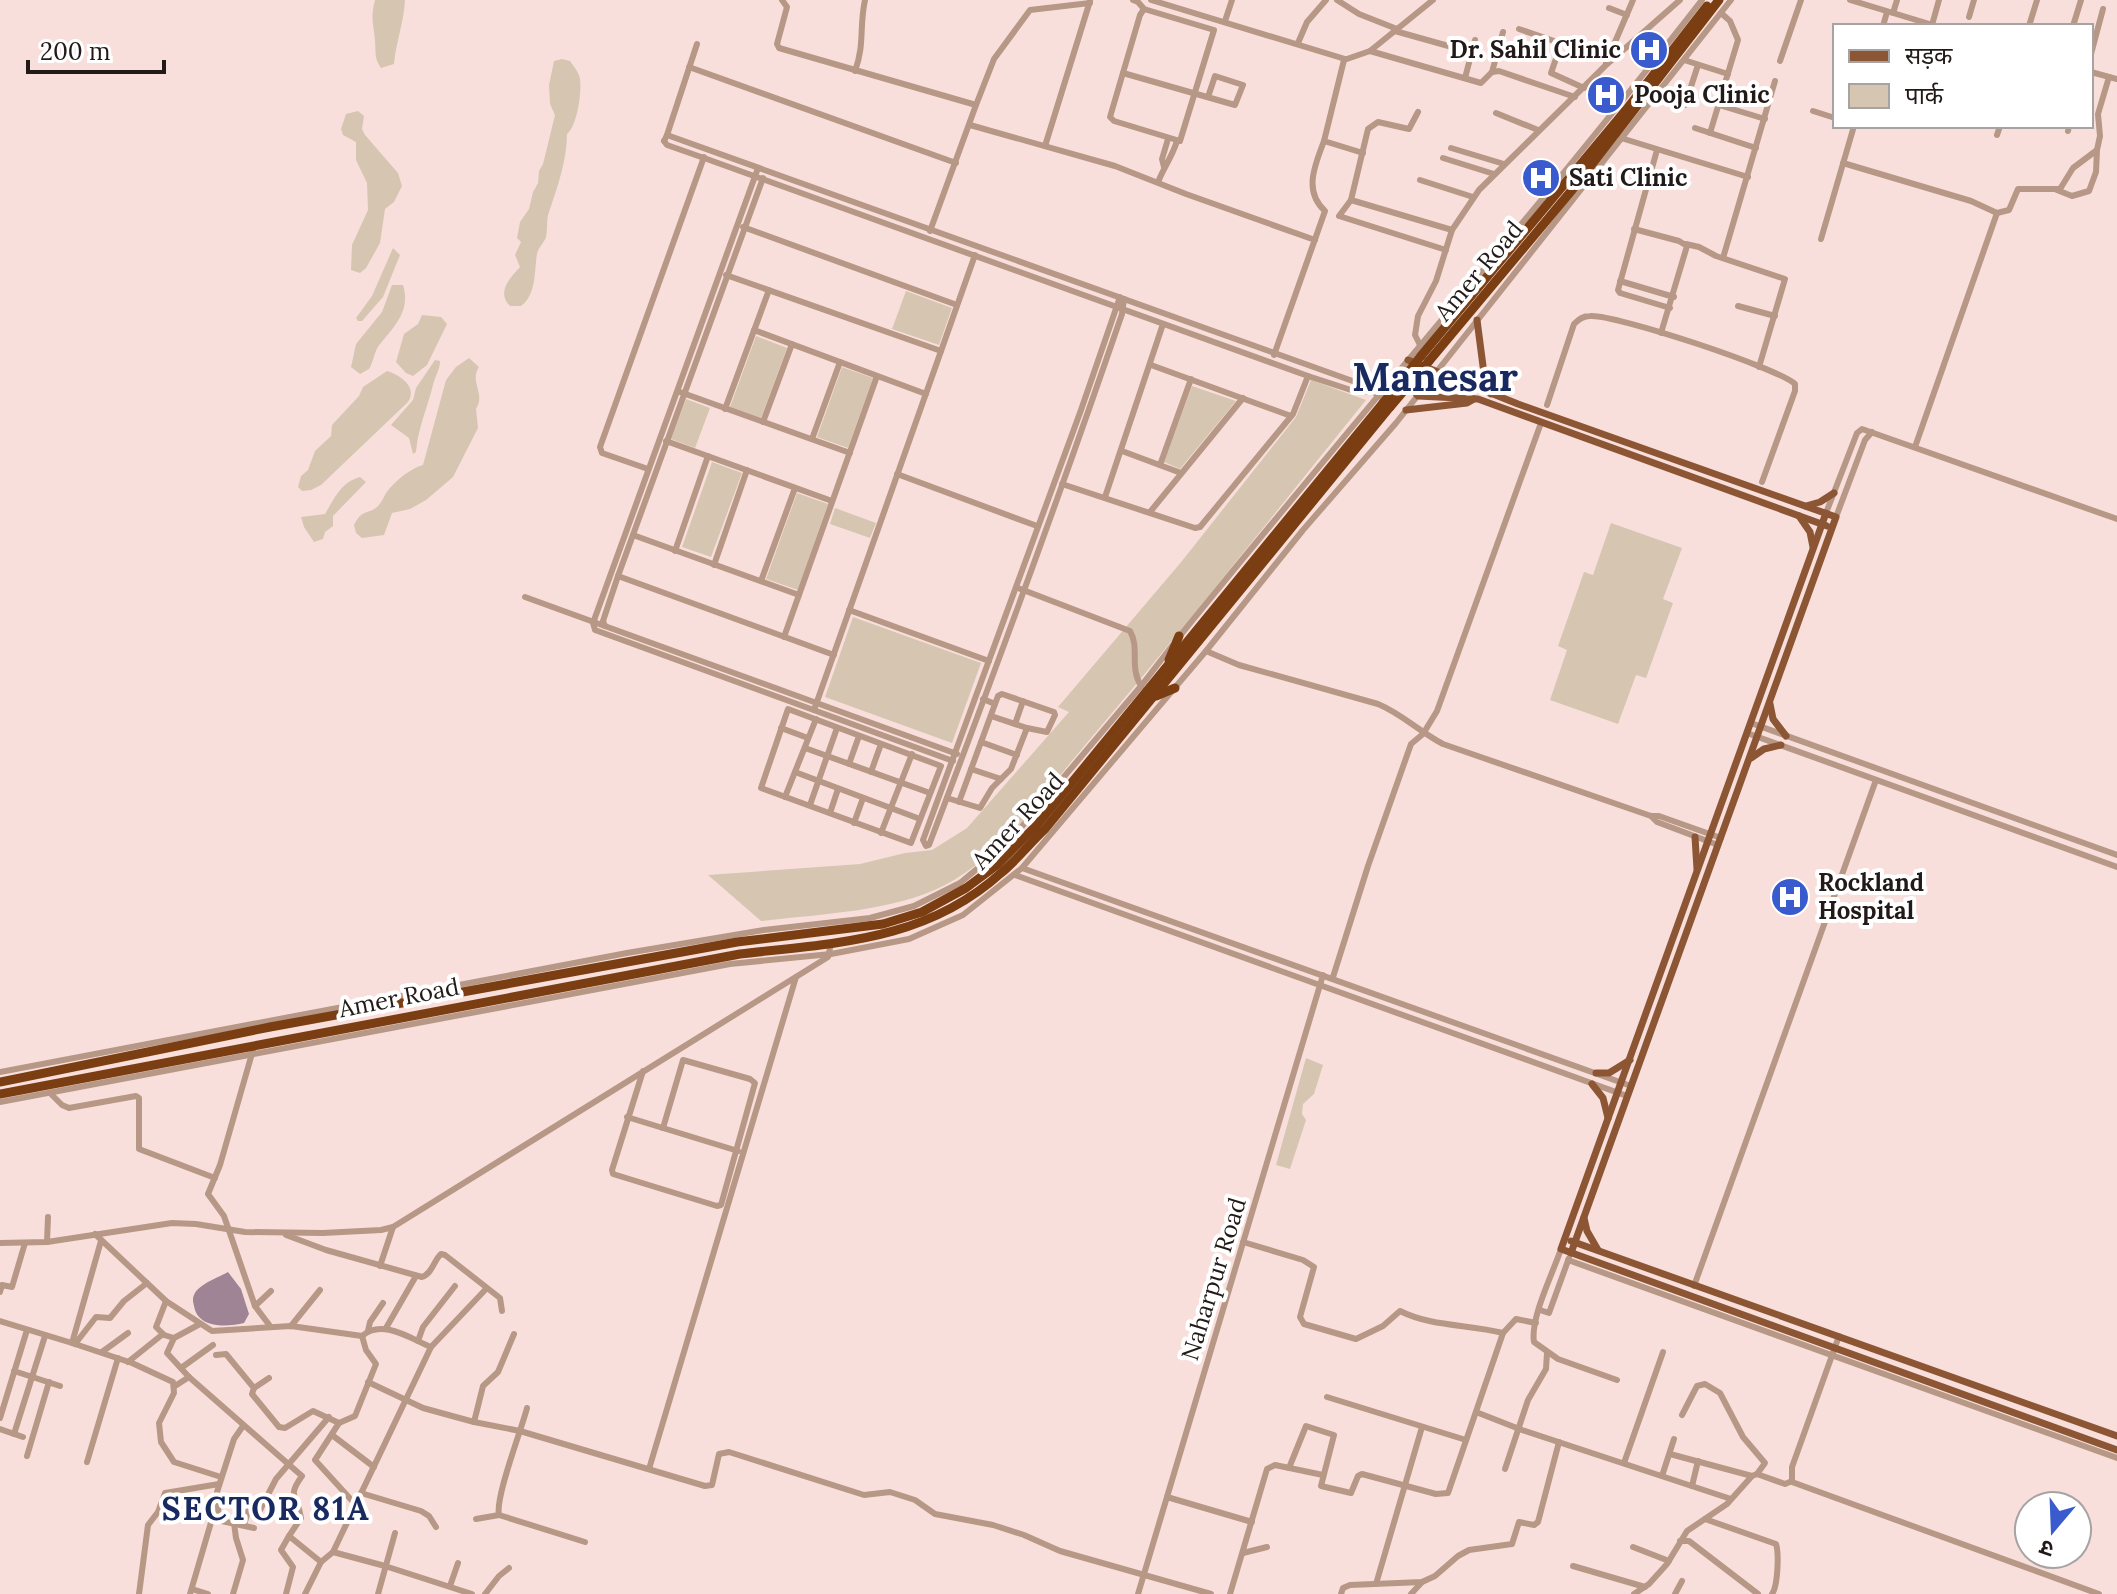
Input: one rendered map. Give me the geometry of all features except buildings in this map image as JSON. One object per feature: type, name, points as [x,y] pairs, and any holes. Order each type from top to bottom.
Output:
[{"type":"highway","name":"Amer Road","points":[[0,1082],[28,1072],[114,1055],[776,932],[883,924],[922,912],[966,888],[997,865],[1037,825],[1711,0]]},
{"type":"highway","name":"Amer Road","points":[[1423,354],[1572,190],[1719,0]]},
{"type":"highway","points":[[1569,202],[1572,190]]},
{"type":"highway","points":[[1534,209],[1552,196]]},
{"type":"highway","name":"Amer Road","points":[[0,1094],[392,1024],[669,971],[740,954],[831,949],[918,925],[954,908],[1002,873],[1045,829],[1153,698],[1384,402]]},
{"type":"highway","points":[[1165,671],[1179,636]]},
{"type":"highway","points":[[1153,698],[1175,688]]},
{"type":"main road","points":[[1477,320],[1484,374],[1491,394]]},
{"type":"main road","points":[[1408,360],[1491,394],[1762,487],[1836,517],[1570,1256]]},
{"type":"main road","points":[[1399,372],[1418,396],[1474,399],[1833,528]]},
{"type":"main road","points":[[1406,410],[1474,399]]},
{"type":"main road","points":[[1760,502],[1762,487]]},
{"type":"main road","points":[[1804,506],[1820,502],[1834,493]]},
{"type":"main road","points":[[1826,513],[1561,1249],[1570,1256],[1834,1352],[2117,1450]]},
{"type":"main road","points":[[1798,515],[1812,537],[1813,550]]},
{"type":"main road","points":[[1770,701],[1773,719],[1786,736]]},
{"type":"main road","points":[[1748,762],[1758,751],[1781,745]]},
{"type":"main road","points":[[1695,837],[1697,875]]},
{"type":"main road","points":[[1596,1073],[1609,1073],[1630,1059]]},
{"type":"main road","points":[[1592,1084],[1603,1098],[1608,1120]]},
{"type":"main road","points":[[1584,1216],[1587,1231],[1599,1252]]},
{"type":"main road","points":[[1565,1239],[2117,1436]]},
{"type":"street","points":[[782,0],[787,7],[777,44],[779,48],[976,105]]},
{"type":"street","points":[[855,71],[863,46],[860,22],[865,0]]},
{"type":"street","points":[[1133,0],[1144,9],[1214,30],[1183,138],[1177,141],[1111,119],[1144,9]]},
{"type":"street","points":[[1151,0],[1345,59],[1370,51],[1433,0]]},
{"type":"street","points":[[1225,21],[1232,0]]},
{"type":"street","points":[[1298,43],[1307,22],[1326,0]]},
{"type":"street","points":[[1337,0],[1359,14],[1396,30],[1452,47]]},
{"type":"street","points":[[1605,66],[1632,0]]},
{"type":"street","points":[[1423,354],[1415,335],[1418,316],[1436,281],[1452,230],[1473,197],[1605,66],[1680,0]]},
{"type":"street","points":[[776,932],[870,918],[923,902],[960,883],[1007,844],[1141,686],[1282,510],[1384,402],[1408,360],[1423,354],[1534,209],[1598,136],[1702,0]]},
{"type":"street","points":[[0,1243],[47,1242],[172,1223],[196,1224],[228,1231],[283,1233],[393,1227],[796,977],[831,949],[909,939],[938,928],[986,899],[1022,868],[1418,396],[1731,0]]},
{"type":"street","points":[[1780,61],[1801,0]]},
{"type":"street","points":[[1850,0],[1930,24]]},
{"type":"street","points":[[1884,24],[1897,0]]},
{"type":"street","points":[[1934,24],[1939,0]]},
{"type":"street","points":[[1969,17],[1974,0]]},
{"type":"street","points":[[2030,24],[2037,0]]},
{"type":"street","points":[[2074,24],[2081,0]]},
{"type":"street","points":[[930,231],[994,59],[1030,10],[1090,2],[1045,146]]},
{"type":"street","points":[[1609,8],[1627,15]]},
{"type":"street","points":[[2093,46],[2103,9]]},
{"type":"street","points":[[1710,133],[1738,36],[1721,13]]},
{"type":"street","points":[[1519,29],[1559,43],[1551,73],[1584,88]]},
{"type":"street","points":[[1370,51],[1481,83],[1492,72],[1503,32]]},
{"type":"street","points":[[1465,78],[1475,40]]},
{"type":"street","points":[[697,44],[664,141],[667,145],[976,252],[1122,298],[1361,384],[1384,402],[1406,410]]},
{"type":"street","points":[[1345,59],[1312,177],[1312,191],[1317,204],[1339,216],[1446,250]]},
{"type":"street","points":[[1684,60],[1728,74]]},
{"type":"street","points":[[1685,105],[1698,65]]},
{"type":"street","points":[[689,67],[956,163]]},
{"type":"street","points":[[1492,72],[1499,71],[1575,97]]},
{"type":"street","points":[[1123,73],[1195,93],[1208,97],[1237,105],[1243,85],[1215,76],[1208,97]]},
{"type":"street","points":[[1843,163],[1971,201],[1997,213],[2009,210],[2016,191],[2022,187],[2057,190],[2072,196],[2089,191],[2096,172],[2100,136],[2098,114],[2113,78],[2093,73]]},
{"type":"street","points":[[1723,258],[1775,81]]},
{"type":"street","points":[[1719,105],[1765,119]]},
{"type":"street","points":[[1813,111],[1833,117]]},
{"type":"street","points":[[1339,216],[1351,200],[1365,136],[1373,124],[1383,122],[1409,129],[1418,112]]},
{"type":"street","points":[[1496,113],[1538,130]]},
{"type":"street","points":[[970,125],[1115,166],[1315,240]]},
{"type":"street","points":[[1695,128],[1756,148]]},
{"type":"street","points":[[1821,239],[1853,128]]},
{"type":"street","points":[[1997,135],[1999,128]]},
{"type":"street","points":[[667,135],[930,231],[976,252],[1163,324],[1308,376],[1357,392],[1371,392]]},
{"type":"street","points":[[1621,138],[1748,177]]},
{"type":"street","points":[[1164,167],[1162,159],[1168,139]]},
{"type":"street","points":[[1158,182],[1177,141]]},
{"type":"street","points":[[1324,141],[1363,153]]},
{"type":"street","points":[[1451,148],[1504,164]]},
{"type":"street","points":[[648,469],[602,453],[600,447],[707,150]]},
{"type":"street","points":[[1657,150],[1618,290],[1670,308]]},
{"type":"street","points":[[2057,190],[2073,168],[2097,150]]},
{"type":"street","points":[[1443,158],[1494,174]]},
{"type":"street","points":[[762,169],[726,275],[648,469],[593,623],[598,632],[958,758]]},
{"type":"street","points":[[605,626],[603,621],[680,392],[759,178]]},
{"type":"street","points":[[1420,180],[1473,197]]},
{"type":"street","points":[[1351,200],[1452,230]]},
{"type":"street","points":[[1274,355],[1325,211]]},
{"type":"street","points":[[1915,447],[1997,213]]},
{"type":"street","points":[[743,227],[957,305]]},
{"type":"street","points":[[1634,229],[1699,247],[1784,278],[1759,367]]},
{"type":"street","points":[[1661,333],[1674,297],[1686,244]]},
{"type":"street","points":[[785,797],[816,720],[816,708],[849,610],[976,252]]},
{"type":"street","points":[[726,275],[941,351]]},
{"type":"street","points":[[1620,281],[1674,297]]},
{"type":"street","points":[[725,409],[769,290]]},
{"type":"street","points":[[992,662],[983,699],[958,758],[923,840],[926,846],[947,798],[958,758],[992,662],[1019,588],[1062,484],[1122,298]]},
{"type":"street","points":[[1738,306],[1775,316]]},
{"type":"street","points":[[1019,588],[1037,526],[1120,308]]},
{"type":"street","points":[[1547,405],[1566,345],[1578,320],[1592,316],[1661,333],[1789,378],[1795,384],[1795,391],[1762,487]]},
{"type":"street","points":[[1105,497],[1163,324]]},
{"type":"street","points":[[754,330],[926,394]]},
{"type":"street","points":[[763,422],[792,344]]},
{"type":"street","points":[[812,439],[840,362]]},
{"type":"street","points":[[1151,365],[1291,416]]},
{"type":"street","points":[[784,637],[877,376]]},
{"type":"street","points":[[1062,484],[1195,528],[1200,527],[1291,416],[1308,376]]},
{"type":"street","points":[[1160,465],[1191,379]]},
{"type":"street","points":[[680,392],[850,453]]},
{"type":"street","points":[[1150,512],[1243,398]]},
{"type":"street","points":[[1333,977],[1411,744],[1423,734],[1437,711],[1541,423]]},
{"type":"street","points":[[1826,513],[1857,433],[1862,429],[2117,519]]},
{"type":"street","points":[[1836,517],[1865,440],[1872,432]]},
{"type":"street","points":[[666,441],[832,501]]},
{"type":"street","points":[[1122,451],[1181,473]]},
{"type":"street","points":[[675,551],[708,456]]},
{"type":"street","points":[[714,565],[747,470]]},
{"type":"street","points":[[897,474],[1037,526]]},
{"type":"street","points":[[761,581],[795,488]]},
{"type":"street","points":[[625,533],[799,595]]},
{"type":"street","points":[[618,576],[834,655]]},
{"type":"street","points":[[1019,588],[1130,631],[1134,637],[1134,675],[1141,686]]},
{"type":"street","points":[[525,597],[915,747],[958,758]]},
{"type":"street","points":[[849,610],[992,662]]},
{"type":"street","points":[[1206,651],[1239,665],[1378,704],[1395,711],[1423,734],[1443,744],[1651,816],[1659,816],[1720,841]]},
{"type":"street","points":[[959,802],[995,704],[1000,694],[1055,714],[1047,732],[991,716]]},
{"type":"street","points":[[983,699],[995,704]]},
{"type":"street","points":[[1015,724],[1023,701]]},
{"type":"street","points":[[788,709],[837,728],[941,766],[911,843],[763,790],[760,785],[788,709]]},
{"type":"street","points":[[1751,723],[2117,855]]},
{"type":"street","points":[[781,728],[808,738]]},
{"type":"street","points":[[810,805],[837,728]]},
{"type":"street","points":[[947,798],[980,808],[992,788],[1011,769],[1027,728]]},
{"type":"street","points":[[1747,733],[2117,867]]},
{"type":"street","points":[[849,764],[859,736]]},
{"type":"street","points":[[981,742],[1017,755]]},
{"type":"street","points":[[871,772],[881,744]]},
{"type":"street","points":[[881,833],[915,747]]},
{"type":"street","points":[[805,748],[930,793]]},
{"type":"street","points":[[971,769],[1001,779]]},
{"type":"street","points":[[795,772],[920,819]]},
{"type":"street","points":[[1694,1286],[1876,780]]},
{"type":"street","points":[[830,813],[838,789]]},
{"type":"street","points":[[854,823],[863,798]]},
{"type":"street","points":[[1651,816],[1657,822],[1695,837],[1710,838]]},
{"type":"street","points":[[1022,868],[1631,1086]]},
{"type":"street","points":[[1015,875],[1627,1096]]},
{"type":"street","name":"Naharpur Road","points":[[1138,1594],[1323,975]]},
{"type":"street","points":[[649,1469],[796,977]]},
{"type":"street","points":[[0,1102],[252,1050],[208,1194],[224,1216],[255,1306],[270,1326]]},
{"type":"street","points":[[643,1071],[612,1172],[630,1181],[719,1206],[755,1086],[750,1079],[683,1060],[663,1128]]},
{"type":"street","points":[[0,1072],[28,1072]]},
{"type":"street","points":[[50,1093],[69,1108],[136,1096],[140,1109],[139,1149],[215,1178]]},
{"type":"street","points":[[627,1117],[738,1151]]},
{"type":"street","points":[[47,1242],[48,1217]]},
{"type":"street","points":[[380,1266],[393,1227]]},
{"type":"street","points":[[283,1233],[326,1250],[416,1276],[427,1276],[441,1254],[500,1298],[502,1311]]},
{"type":"street","points":[[95,1234],[166,1301],[212,1331],[291,1326],[365,1334],[386,1328],[431,1347]]},
{"type":"street","points":[[74,1344],[101,1241]]},
{"type":"street","points":[[1243,1242],[1303,1260],[1314,1267],[1300,1317],[1304,1324],[1360,1339],[1383,1326],[1400,1311],[1442,1325],[1480,1327],[1503,1333]]},
{"type":"street","points":[[0,1292],[2,1285],[12,1287],[25,1243]]},
{"type":"street","points":[[1561,1249],[1536,1323],[1534,1342],[1568,1364],[1617,1380]]},
{"type":"street","points":[[1540,1310],[1549,1313],[1570,1256]]},
{"type":"street","points":[[386,1328],[416,1276]]},
{"type":"street","points":[[74,1344],[96,1317],[110,1318],[124,1301],[147,1283]]},
{"type":"street","points":[[418,1341],[423,1327],[455,1286]]},
{"type":"street","points":[[305,1594],[321,1562],[333,1552],[431,1347],[486,1289]]},
{"type":"street","points":[[291,1326],[320,1290]]},
{"type":"street","points":[[255,1306],[271,1291]]},
{"type":"street","points":[[166,1301],[156,1327],[174,1338]]},
{"type":"street","points":[[286,1594],[293,1567],[281,1550],[301,1518],[292,1496],[302,1476],[339,1423],[355,1416],[376,1364],[366,1350],[365,1334],[383,1303]]},
{"type":"street","points":[[1289,1468],[1303,1427],[1307,1426],[1334,1435],[1321,1486],[1353,1492],[1358,1476],[1362,1474],[1436,1494],[1448,1493],[1503,1333],[1516,1319],[1536,1323]]},
{"type":"street","points":[[0,1321],[102,1352],[168,1378],[175,1386]]},
{"type":"street","points":[[200,1324],[174,1338],[167,1353],[189,1377],[302,1476]]},
{"type":"street","points":[[208,1329],[213,1345],[220,1354],[254,1388]]},
{"type":"street","points":[[0,1418],[27,1330]]},
{"type":"street","points":[[102,1352],[128,1333]]},
{"type":"street","points":[[128,1362],[163,1334]]},
{"type":"street","points":[[474,1422],[483,1386],[498,1372],[514,1334]]},
{"type":"street","points":[[14,1434],[45,1336]]},
{"type":"street","points":[[1792,1481],[1792,1467],[1839,1336]]},
{"type":"street","points":[[181,1368],[213,1345]]},
{"type":"street","points":[[1624,1463],[1663,1352]]},
{"type":"street","points":[[1834,1352],[2117,1458]]},
{"type":"street","points":[[1505,1469],[1532,1391],[1546,1369],[1547,1353]]},
{"type":"street","points":[[87,1462],[118,1358]]},
{"type":"street","points":[[14,1371],[60,1386]]},
{"type":"street","points":[[189,1377],[175,1386],[159,1423],[161,1442],[174,1462],[220,1480]]},
{"type":"street","points":[[269,1378],[254,1388],[252,1394],[283,1428],[313,1411],[339,1423]]},
{"type":"street","points":[[27,1456],[49,1382]]},
{"type":"street","points":[[368,1382],[404,1400],[474,1422],[520,1431],[709,1487],[719,1454],[729,1452],[864,1495],[890,1492],[919,1502],[935,1514],[993,1525],[1060,1551],[1144,1575],[1186,1591],[1211,1594]]},
{"type":"street","points":[[1634,1594],[1645,1587],[1669,1561],[1687,1531],[1731,1499],[1765,1463],[1743,1437],[1728,1405],[1716,1389],[1705,1384],[1697,1386],[1682,1415]]},
{"type":"street","points":[[1327,1397],[1466,1440]]},
{"type":"street","points":[[499,1515],[500,1493],[527,1408]]},
{"type":"street","points":[[1476,1412],[1518,1429],[1731,1499]]},
{"type":"street","points":[[244,1525],[249,1508],[260,1510],[276,1479],[329,1417]]},
{"type":"street","points":[[219,1519],[217,1492],[220,1480],[234,1439],[243,1426]]},
{"type":"street","points":[[1376,1584],[1422,1427]]},
{"type":"street","points":[[0,1429],[23,1437]]},
{"type":"street","points":[[332,1435],[374,1467]]},
{"type":"street","points":[[1662,1476],[1674,1439]]},
{"type":"street","points":[[1341,1594],[1343,1588],[1350,1585],[1422,1582],[1469,1550],[1510,1545],[1519,1522],[1537,1524],[1559,1442]]},
{"type":"street","points":[[1670,1454],[1785,1484],[1792,1481]]},
{"type":"street","points":[[315,1460],[355,1504]]},
{"type":"street","points":[[1692,1486],[1698,1461]]},
{"type":"street","points":[[1230,1594],[1267,1469],[1275,1465],[1323,1475]]},
{"type":"street","points":[[139,1594],[148,1525],[158,1512],[165,1493],[169,1490],[190,1490],[220,1480]]},
{"type":"street","points":[[1792,1481],[2099,1594]]},
{"type":"street","points":[[361,1493],[421,1511],[429,1516],[436,1527]]},
{"type":"street","points":[[1167,1497],[1252,1522]]},
{"type":"street","points":[[476,1519],[499,1515],[585,1542]]},
{"type":"street","points":[[208,1594],[191,1592],[212,1519],[254,1528]]},
{"type":"street","points":[[1704,1519],[1776,1544],[1775,1593]]},
{"type":"street","points":[[233,1594],[243,1560],[234,1523]]},
{"type":"street","points":[[378,1594],[395,1533]]},
{"type":"street","points":[[289,1536],[321,1562]]},
{"type":"street","points":[[1680,1541],[1689,1541],[1758,1594]]},
{"type":"street","points":[[1243,1553],[1267,1547]]},
{"type":"street","points":[[1633,1547],[1669,1561]]},
{"type":"street","points":[[333,1552],[472,1594]]},
{"type":"street","points":[[450,1586],[458,1563]]},
{"type":"street","points":[[1573,1566],[1645,1587]]},
{"type":"street","points":[[485,1594],[509,1568]]},
{"type":"street","points":[[1675,1594],[1682,1581]]},
{"type":"street","points":[[1411,1594],[1422,1582]]},
{"type":"green space","points":[[375,0],[405,0],[394,64],[381,68],[377,61],[373,21]]},
{"type":"green space","points":[[554,61],[570,61],[579,76],[578,108],[574,124],[567,134],[564,163],[548,215],[546,237],[537,254],[530,295],[521,306],[510,306],[504,290],[520,267],[515,255],[521,242],[517,238],[520,222],[529,209],[543,164],[555,115],[550,104],[549,85]]},
{"type":"green space","points":[[358,111],[364,116],[362,129],[365,135],[398,173],[402,186],[394,202],[385,209],[380,243],[360,273],[351,270],[352,245],[368,210],[367,183],[356,160],[356,142],[343,135],[341,129],[346,114]]},
{"type":"green space","points":[[393,248],[400,255],[383,297],[362,321],[358,321],[356,318],[372,296]]},
{"type":"green space","points":[[392,285],[403,285],[403,310],[378,347],[369,369],[360,374],[351,367],[356,344],[382,312]]},
{"type":"green space","points":[[906,291],[952,308],[939,345],[892,329]]},
{"type":"green space","points":[[422,315],[441,317],[447,324],[427,365],[413,376],[396,362],[404,334],[418,324]]},
{"type":"green space","points":[[756,336],[787,348],[761,418],[730,407]]},
{"type":"green space","points":[[469,358],[479,367],[476,372],[478,428],[453,477],[426,500],[410,509],[392,513],[384,535],[362,538],[356,533],[354,525],[357,520],[379,505],[403,476],[423,465],[446,380],[456,367]]},
{"type":"green space","points":[[435,360],[440,361],[439,367],[413,454],[409,438],[391,425],[413,400],[416,388]]},
{"type":"green space","points":[[842,367],[873,378],[848,448],[817,437]]},
{"type":"green space","points":[[387,371],[398,376],[409,387],[411,397],[408,402],[321,485],[302,491],[298,487],[301,476],[308,470],[315,451],[331,436],[332,425],[359,396],[363,387]]},
{"type":"green space","points":[[1311,380],[1366,400],[1038,802],[986,857],[945,885],[902,901],[761,921],[708,875],[860,864],[932,850],[967,828],[1069,712],[1058,707],[1182,561],[1296,417]]},
{"type":"green space","points":[[1192,386],[1236,401],[1180,469],[1164,462]]},
{"type":"green space","points":[[686,399],[710,408],[695,448],[671,439]]},
{"type":"green space","points":[[712,462],[742,473],[711,557],[682,547]]},
{"type":"green space","points":[[360,477],[366,482],[333,516],[333,526],[325,532],[323,539],[314,542],[301,517],[325,514],[343,487]]},
{"type":"green space","points":[[797,493],[828,504],[798,590],[766,579]]},
{"type":"green space","points":[[835,508],[876,523],[870,538],[830,524]]},
{"type":"green space","points":[[1611,523],[1682,548],[1663,599],[1673,603],[1646,678],[1636,675],[1618,724],[1550,700],[1567,650],[1558,646],[1584,572],[1593,575]]},
{"type":"green space","points":[[853,617],[981,663],[952,743],[825,697]]},
{"type":"green space","points":[[1306,1058],[1323,1065],[1314,1094],[1303,1104],[1302,1114],[1306,1120],[1290,1169],[1276,1165]]},
{"type":"shaded area","points":[[228,1272],[241,1289],[249,1314],[244,1323],[207,1323],[197,1313],[194,1295],[205,1284]]},
{"type":"place","name":"Dr. Sahil Clinic","points":[[1649,50]]},
{"type":"place","name":"Pooja Clinic","points":[[1606,95]]},
{"type":"place","name":"Sati Clinic","points":[[1541,178]]},
{"type":"place","name":"Rockland Hospital","points":[[1790,897]]},
{"type":"district","name":"Manesar","points":[[1435,377]]},
{"type":"district","name":"SECTOR 81A","points":[[266,1509]]}]
